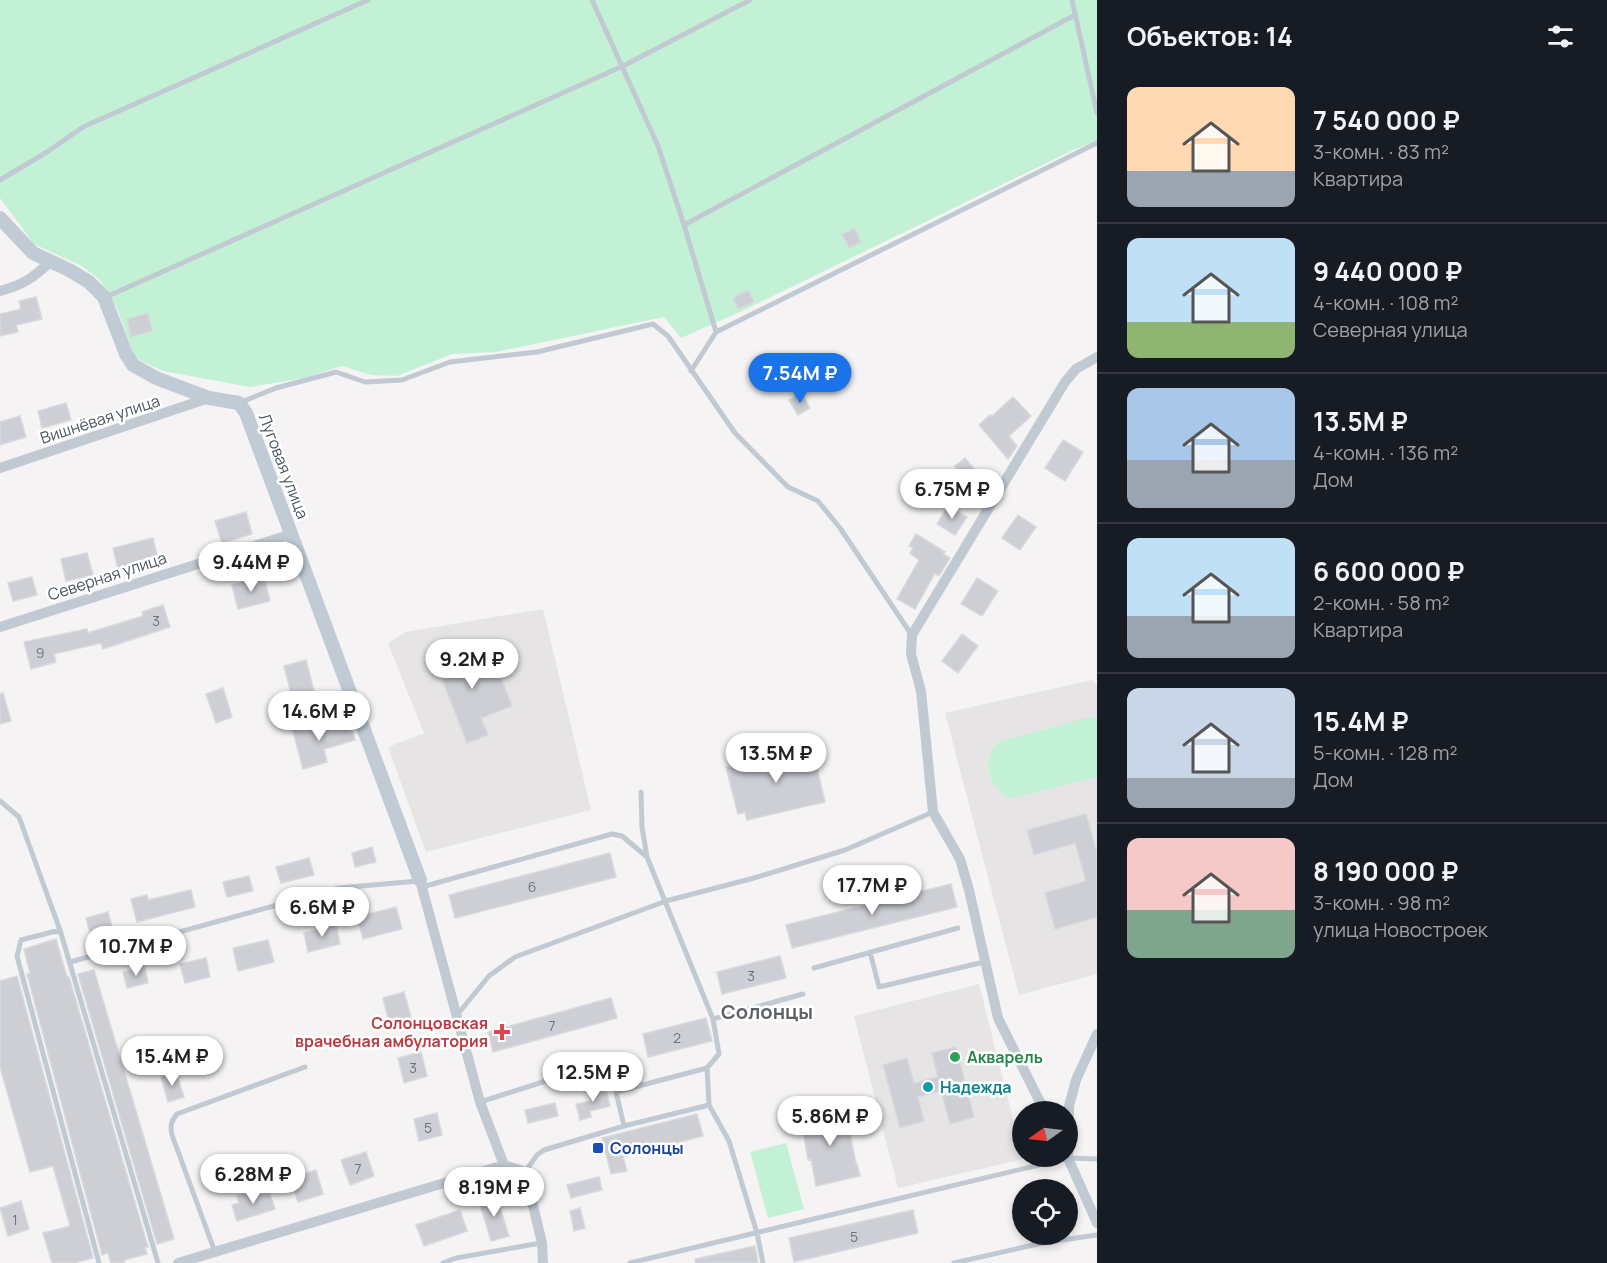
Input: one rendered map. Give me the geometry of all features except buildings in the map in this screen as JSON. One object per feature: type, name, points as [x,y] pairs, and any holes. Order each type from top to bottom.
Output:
[{"type":"street","name":"Луговая улица","points":[[0,218],[33,253],[89,282],[104,297],[126,354],[133,365],[156,378],[209,398],[238,403],[246,413],[421,884]]},
{"type":"street","points":[[0,291],[29,281],[50,262]]},
{"type":"street","points":[[1040,1101],[998,1018],[960,859],[933,812],[921,691],[911,654],[912,635],[1065,382],[1076,369],[1097,357]]},
{"type":"street","name":"Вишнёвая улица","points":[[0,468],[209,398]]},
{"type":"street","name":"Северная улица","points":[[0,627],[292,534]]},
{"type":"street","points":[[421,884],[480,1102],[504,1165]]},
{"type":"street","points":[[1070,1101],[1076,1080],[1097,1034]]},
{"type":"street","points":[[178,1263],[504,1165],[525,1172],[542,1243],[543,1263]]},
{"type":"street","points":[[1072,1167],[1097,1222]]},
{"type":"lane","points":[[0,180],[83,127],[368,0]]},
{"type":"lane","points":[[592,0],[658,146],[716,332]]},
{"type":"lane","points":[[104,297],[623,66],[750,0]]},
{"type":"lane","points":[[1072,0],[1097,113]]},
{"type":"lane","points":[[684,225],[1075,15]]},
{"type":"lane","points":[[691,371],[716,332],[1097,143]]},
{"type":"lane","points":[[238,403],[276,388],[336,372],[366,382],[402,380],[450,362],[537,352],[653,324],[668,336],[735,434],[788,487],[818,501],[840,528],[912,635]]},
{"type":"lane","points":[[624,1126],[616,1092],[707,1068],[719,1054],[713,1019],[647,857],[642,827],[641,792]]},
{"type":"lane","points":[[0,801],[19,817],[60,930],[158,1263]]},
{"type":"lane","points":[[456,1017],[489,976],[515,957],[666,901],[754,878],[844,850],[933,812]]},
{"type":"lane","points":[[70,962],[339,888],[421,884],[612,834],[622,836],[647,857]]},
{"type":"lane","points":[[814,968],[958,928]]},
{"type":"lane","points":[[60,930],[21,940],[17,956],[99,1263]]},
{"type":"lane","points":[[870,952],[879,987],[984,962]]},
{"type":"lane","points":[[713,1019],[803,994]]},
{"type":"lane","points":[[214,1252],[172,1135],[172,1119],[177,1114],[305,1067]]},
{"type":"lane","points":[[707,1068],[709,1105],[729,1141],[757,1233],[763,1263]]},
{"type":"lane","points":[[480,1102],[577,1071]]},
{"type":"lane","points":[[525,1172],[537,1155],[544,1150],[624,1126],[709,1105]]},
{"type":"lane","points":[[1078,1158],[1097,1159]]},
{"type":"lane","points":[[630,1263],[1027,1167]]},
{"type":"lane","points":[[954,1263],[1042,1243],[1097,1234]]},
{"type":"lane","points":[[443,1263],[456,1258],[542,1243]]},
{"type":"shaded area","points":[[543,609],[591,810],[426,852],[388,747],[424,733],[388,643],[406,632]]},
{"type":"shaded area","points":[[1092,680],[1097,685],[1097,974],[1019,995],[945,713]]},
{"type":"shaded area","points":[[979,984],[1012,1115],[1012,1162],[898,1188],[854,1016]]},
{"type":"green space","points":[[0,0],[1097,0],[1097,141],[1073,150],[742,311],[681,338],[664,317],[496,352],[452,354],[397,376],[371,375],[342,366],[304,378],[250,387],[163,371],[135,358],[117,308],[99,279],[82,266],[34,244],[0,198]]},
{"type":"green space","points":[[1090,717],[1097,718],[1097,777],[1014,798],[1008,797],[997,788],[990,776],[988,762],[998,742]]},
{"type":"green space","points":[[786,1143],[804,1209],[768,1218],[750,1152]]},
{"type":"place","name":"Солонцовская врачебная амбулатория","points":[[502,1032]]},
{"type":"place","name":"Акварель","points":[[955,1057]]},
{"type":"place","name":"Надежда","points":[[928,1087]]},
{"type":"place","name":"Солонцы","points":[[598,1148]]},
{"type":"district","name":"Солонцы","points":[[767,1011]]}]
